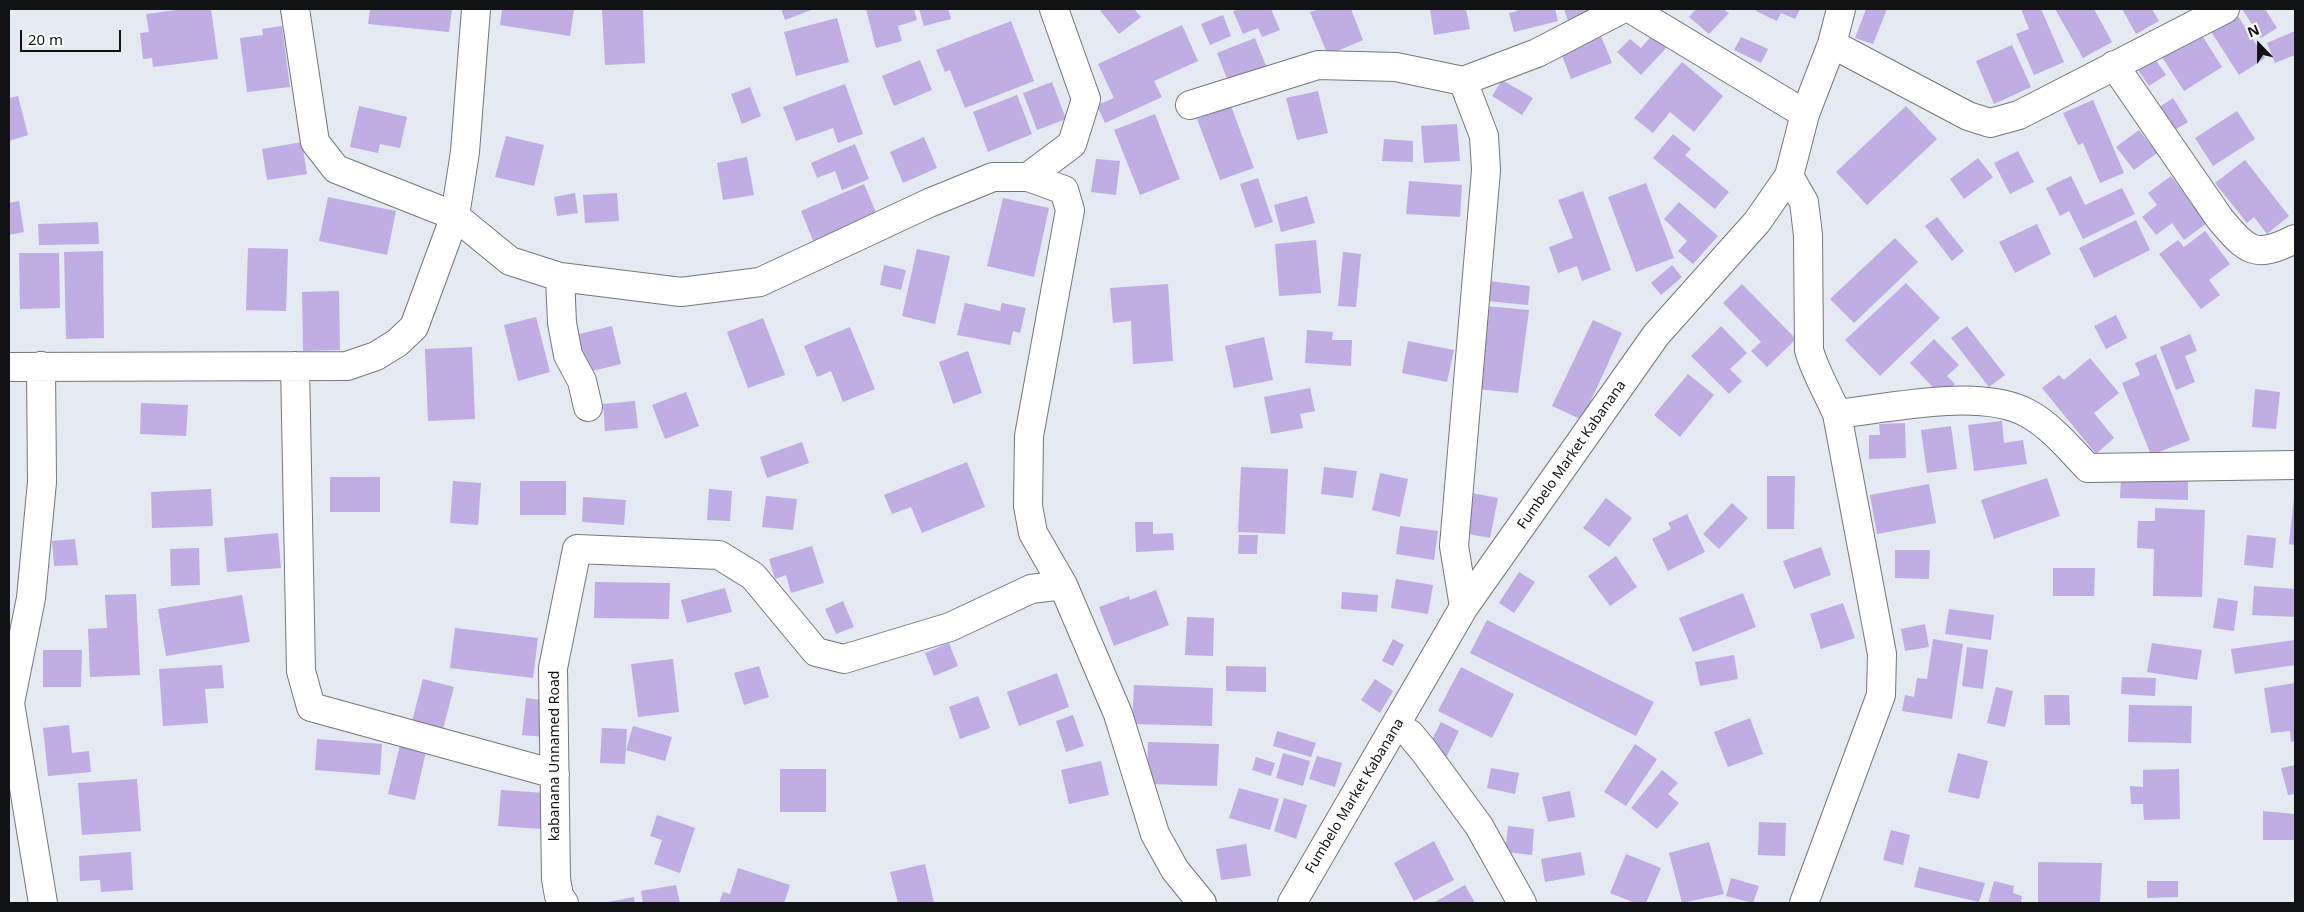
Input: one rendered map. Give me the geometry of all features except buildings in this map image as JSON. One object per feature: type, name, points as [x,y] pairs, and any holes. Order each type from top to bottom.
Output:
[{"type":"street","points":[[295,9],[315,142],[336,168],[454,216],[510,261],[560,277],[682,292],[760,282],[921,207],[993,176],[1028,177],[1064,190],[1070,210],[1029,436],[1028,506],[1033,533],[1063,585],[1118,714],[1155,834],[1174,870],[1202,903]]},
{"type":"street","points":[[9,367],[347,366],[376,356],[398,343],[414,327],[454,216],[465,152],[476,9]]},
{"type":"street","points":[[1028,177],[1072,144],[1086,99],[1054,9]]},
{"type":"street","points":[[1190,105],[1318,65],[1396,67],[1463,81],[1537,53],[1622,9]]},
{"type":"street","points":[[1631,9],[1806,114]]},
{"type":"street","name":"Fumbelo Market Kabanana","points":[[1292,903],[1464,607],[1656,335],[1757,222],[1790,176],[1806,114],[1832,44],[1841,9]]},
{"type":"street","points":[[1832,44],[1968,116],[1990,123],[2019,114],[2225,9]]},
{"type":"street","points":[[2114,65],[2220,219],[2237,239],[2247,248],[2270,250],[2295,238]]},
{"type":"street","points":[[1463,81],[1484,136],[1486,160],[1454,546],[1464,607]]},
{"type":"street","points":[[1790,176],[1804,202],[1808,235],[1810,350],[1813,364],[1837,414],[1882,654],[1881,695],[1804,903]]},
{"type":"street","points":[[560,277],[562,323],[568,355],[582,381],[588,407]]},
{"type":"street","points":[[41,366],[42,482],[31,598],[10,704],[43,903]]},
{"type":"street","points":[[295,366],[301,670],[311,707],[555,774]]},
{"type":"street","points":[[1837,414],[1957,400],[1980,400],[2007,404],[2029,414],[2054,433],[2088,468],[2295,466]]},
{"type":"street","name":"kabanana Unnamed Road","points":[[564,903],[559,896],[556,879],[553,668],[577,549],[718,555],[753,576],[816,652],[844,659],[950,627],[1031,589],[1063,585]]},
{"type":"street","points":[[1396,726],[1410,734],[1479,826],[1522,903]]}]
